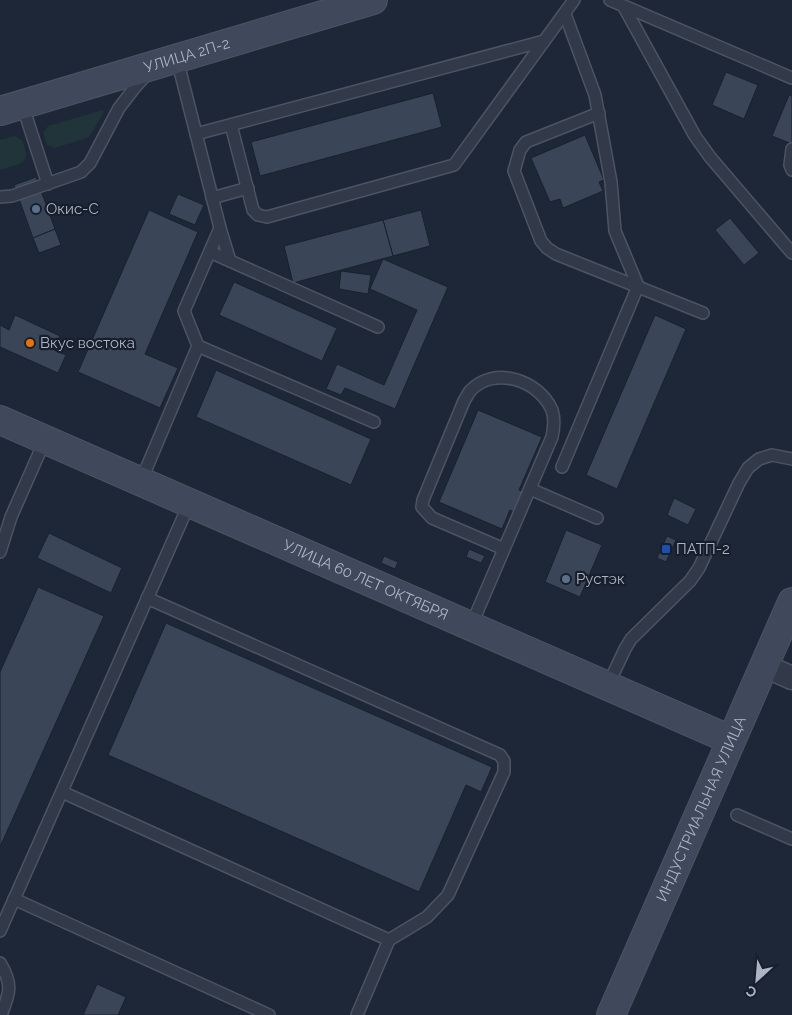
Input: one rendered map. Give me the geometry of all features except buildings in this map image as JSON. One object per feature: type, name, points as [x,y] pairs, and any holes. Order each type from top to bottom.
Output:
[{"type":"main road","name":"УЛИЦА 2П-2","points":[[11,107],[111,86],[172,60],[373,0]]},
{"type":"main road","name":"УЛИЦА 60 ЛЕТ ОКТЯБРЯ","points":[[0,420],[731,740]]},
{"type":"main road","name":"ИНДУСТРИАЛЬНАЯ УЛИЦА","points":[[611,1015],[792,602]]},
{"type":"street","points":[[765,666],[792,678]]},
{"type":"lane","points":[[231,125],[253,210],[258,215],[267,217],[454,165],[574,0]]},
{"type":"lane","points":[[610,0],[792,78]]},
{"type":"lane","points":[[624,7],[695,136],[710,157],[792,253]]},
{"type":"lane","points":[[562,467],[638,286],[615,231],[611,182],[595,95],[565,14]]},
{"type":"lane","points":[[196,134],[544,41]]},
{"type":"lane","points":[[0,197],[12,196],[81,172],[90,163],[119,108],[131,91],[146,76],[172,60],[196,134],[230,261]]},
{"type":"lane","points":[[111,86],[121,102],[119,108]]},
{"type":"lane","points":[[11,107],[48,184]]},
{"type":"lane","points":[[599,113],[526,142],[520,150],[514,171],[541,240],[547,248],[556,254],[703,313]]},
{"type":"lane","points":[[792,149],[790,165],[792,170]]},
{"type":"lane","points":[[212,198],[248,188]]},
{"type":"lane","points":[[141,481],[198,346],[184,311],[220,228]]},
{"type":"lane","points":[[210,252],[378,327]]},
{"type":"lane","points":[[198,346],[374,422]]},
{"type":"lane","points":[[471,626],[530,490],[552,437],[554,424],[552,411],[545,400],[533,388],[518,380],[504,378],[490,380],[470,392],[464,402],[423,500],[422,507],[432,518],[504,549]]},
{"type":"lane","points":[[0,552],[6,519],[45,440]]},
{"type":"lane","points":[[608,685],[631,640],[690,581],[699,568],[748,468],[759,459],[772,455],[792,460]]},
{"type":"lane","points":[[530,490],[597,518]]},
{"type":"lane","points":[[0,931],[190,502]]},
{"type":"lane","points":[[147,598],[500,755],[504,761],[504,772],[448,896],[427,917],[389,940],[357,1015]]},
{"type":"lane","points":[[62,792],[389,940]]},
{"type":"lane","points":[[737,815],[792,839]]},
{"type":"lane","points":[[14,899],[269,1015]]},
{"type":"lane","points":[[0,963],[9,980],[10,989],[1,1015]]},
{"type":"green space","points":[[103,110],[103,114],[89,137],[55,148],[47,145],[43,133],[48,126]]},
{"type":"green space","points":[[15,136],[22,140],[26,154],[25,159],[19,164],[0,170],[0,140]]},
{"type":"place","name":"Окис-С","points":[[36,209]]},
{"type":"place","name":"Вкус востока","points":[[30,343]]},
{"type":"place","name":"ПАТП-2","points":[[666,549]]},
{"type":"place","name":"Рустэк","points":[[566,579]]}]
